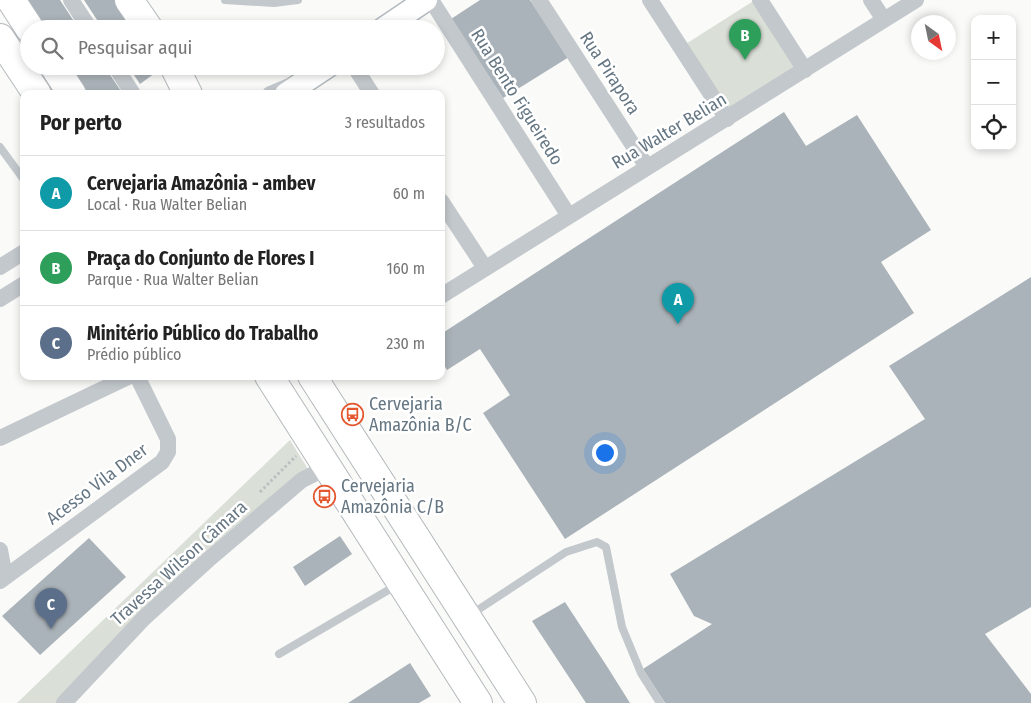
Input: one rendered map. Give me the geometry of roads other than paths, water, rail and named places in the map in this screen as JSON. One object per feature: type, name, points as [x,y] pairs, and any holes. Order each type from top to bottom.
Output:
[{"type":"highway","points":[[11,0],[24,20]]},
{"type":"highway","points":[[129,0],[142,20]]},
{"type":"highway","points":[[0,38],[20,68]]},
{"type":"highway","points":[[24,75],[34,90]]},
{"type":"highway","points":[[60,75],[69,90]]},
{"type":"highway","points":[[178,75],[186,90]]},
{"type":"highway","points":[[271,380],[478,703]]},
{"type":"highway","points":[[315,380],[522,703]]},
{"type":"street","points":[[71,0],[84,20]]},
{"type":"street","name":"Rua Pirapora","points":[[539,0],[647,167]]},
{"type":"street","points":[[650,0],[727,119]]},
{"type":"street","points":[[760,0],[805,70]]},
{"type":"street","points":[[871,0],[884,20]]},
{"type":"street","name":"Rua Walter Belian","points":[[445,294],[916,0]]},
{"type":"street","points":[[395,20],[420,2]]},
{"type":"street","name":"Rua Bento Figueiredo","points":[[420,2],[433,20]]},
{"type":"street","name":"Rua Bento Figueiredo","points":[[445,38],[569,216]]},
{"type":"street","points":[[121,75],[130,90]]},
{"type":"street","points":[[279,90],[311,75]]},
{"type":"street","points":[[292,90],[314,75]]},
{"type":"street","points":[[360,75],[369,90]]},
{"type":"street","points":[[445,206],[486,268]]},
{"type":"street","points":[[0,267],[20,254]]},
{"type":"street","points":[[0,299],[20,286]]},
{"type":"street","points":[[0,438],[122,380]]},
{"type":"street","name":"Acesso Vila Dner","points":[[2,579],[162,462],[168,452],[168,439],[138,380]]},
{"type":"street","name":"Travessa Wilson Câmara","points":[[64,703],[144,618],[302,480],[318,472],[332,477]]},
{"type":"street","name":"Acesso Vila Dner","points":[[0,550],[2,579]]},
{"type":"lane","points":[[225,0],[274,3],[298,0]]},
{"type":"lane","points":[[0,148],[20,175]]},
{"type":"lane","points":[[467,617],[566,552],[597,542],[606,546],[622,627],[641,673],[660,703]]},
{"type":"lane","points":[[279,654],[400,583]]},
{"type":"place","name":"Praça do Conjunto de Flores I","points":[[745,60]]},
{"type":"place","name":"Cervejaria Amazônia - ambev","points":[[678,324]]},
{"type":"place","name":"Cervejaria Amazônia B/C","points":[[353,414]]},
{"type":"place","name":"Cervejaria Amazônia C/B","points":[[325,496]]},
{"type":"place","name":"Minitério Público do Trabalho","points":[[51,629]]}]
